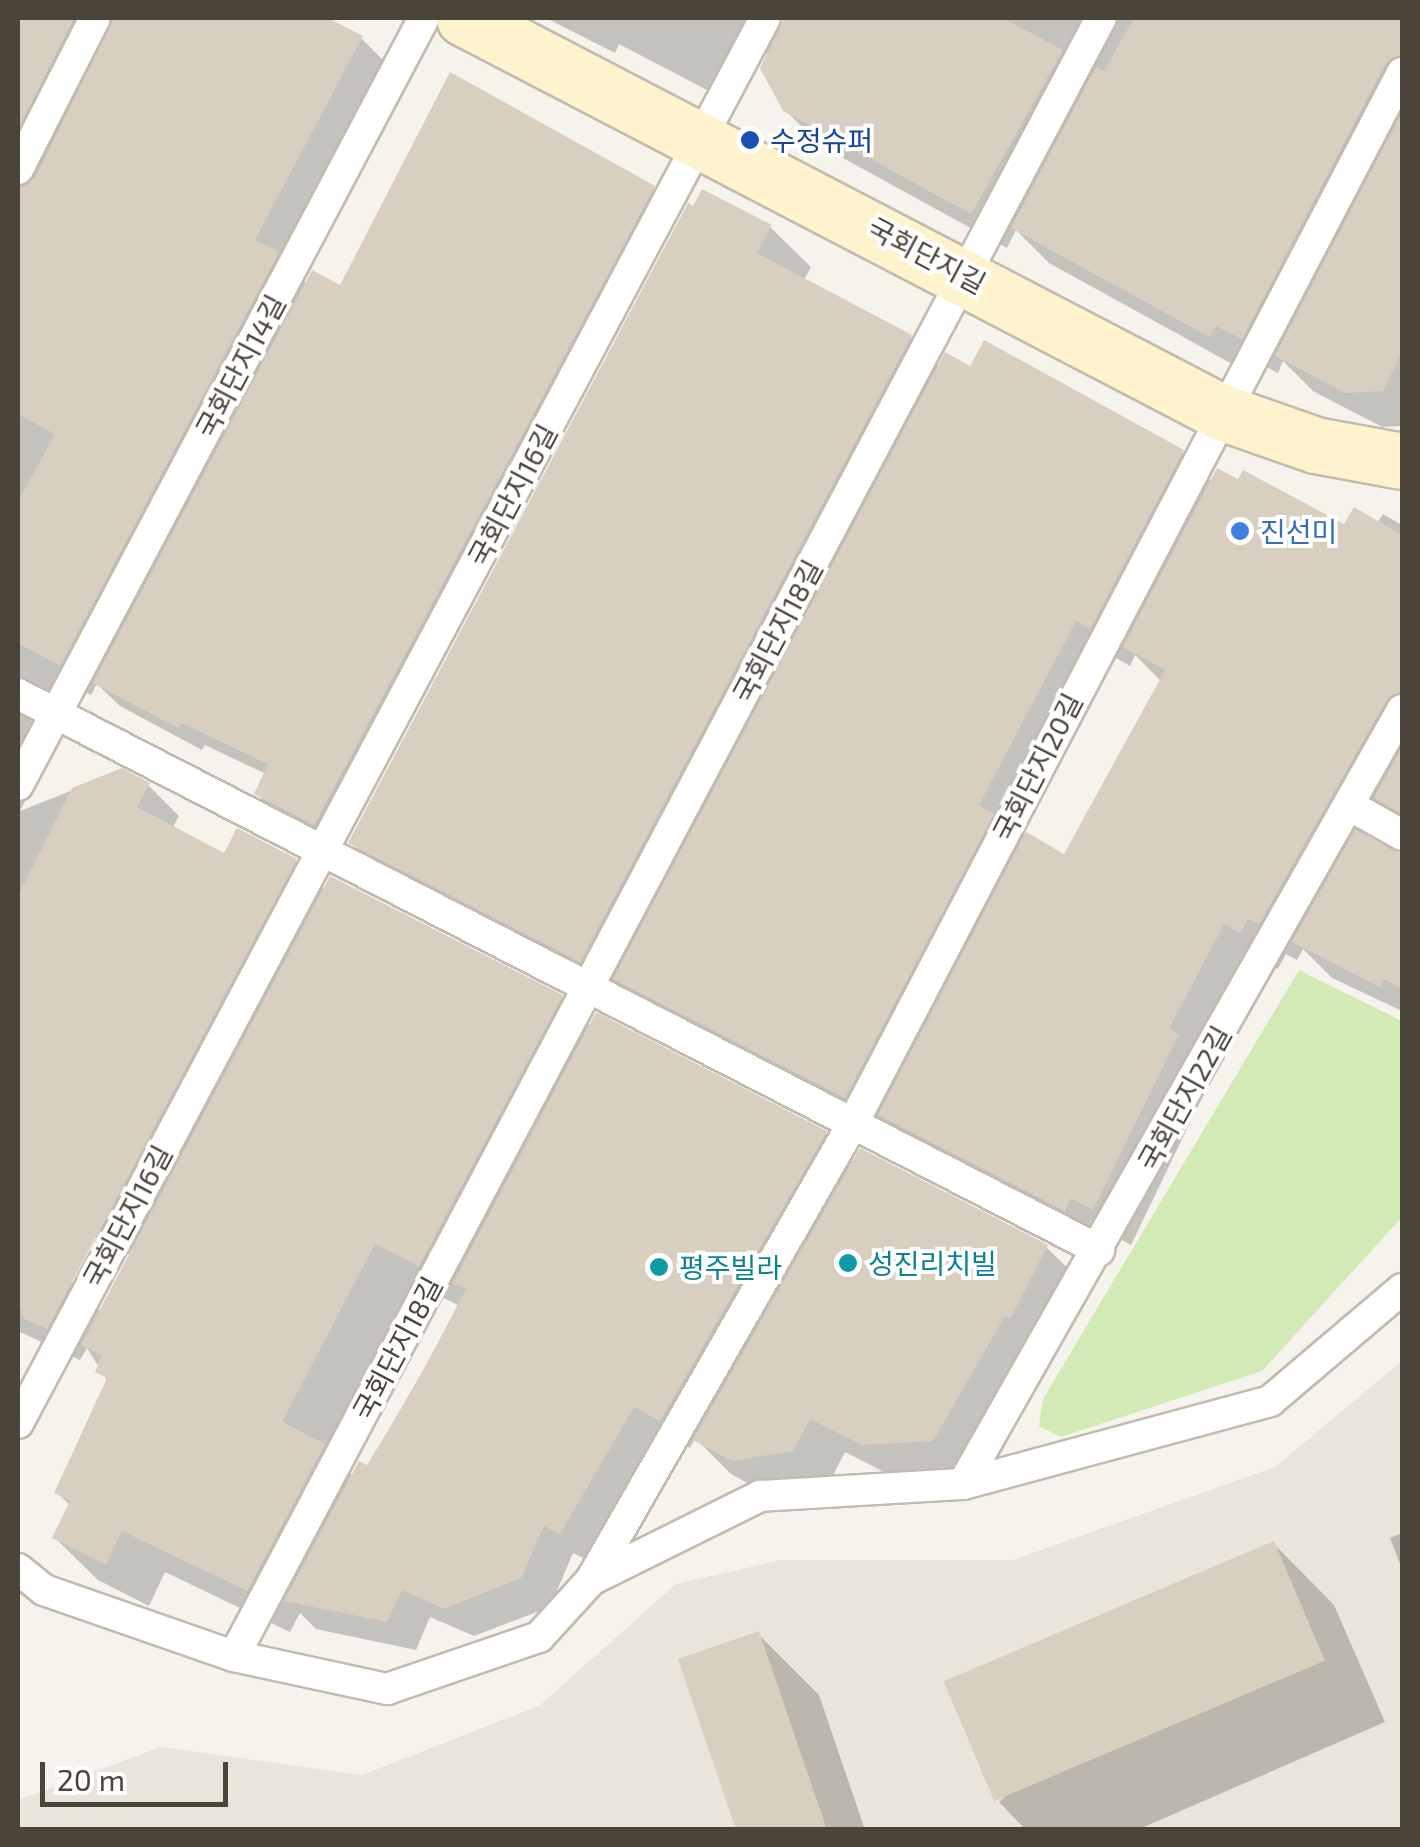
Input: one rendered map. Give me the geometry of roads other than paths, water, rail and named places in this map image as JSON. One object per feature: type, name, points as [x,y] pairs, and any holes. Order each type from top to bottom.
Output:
[{"type":"street","name":"국회단지길","points":[[464,18],[965,274],[1221,412],[1314,445],[1402,461]]},
{"type":"lane","points":[[18,169],[95,18]]},
{"type":"lane","name":"국회단지14길","points":[[18,786],[424,18]]},
{"type":"lane","name":"국회단지16길","points":[[18,1423],[765,18]]},
{"type":"lane","name":"국회단지18길","points":[[234,1656],[1101,18]]},
{"type":"lane","name":"국회단지20길","points":[[591,1580],[853,1123],[1221,412],[1402,73]]},
{"type":"lane","points":[[18,694],[1099,1250]]},
{"type":"lane","name":"국회단지22길","points":[[962,1484],[1099,1250],[1402,710]]},
{"type":"lane","points":[[1349,805],[1402,835]]},
{"type":"lane","points":[[18,1569],[44,1590],[234,1656],[387,1689],[539,1637],[591,1580],[760,1496],[962,1484],[1270,1402],[1402,1289]]},
{"type":"place","name":"수정슈퍼","points":[[750,140]]},
{"type":"place","name":"진선미","points":[[1240,531]]},
{"type":"place","name":"성진리치빌","points":[[848,1263]]},
{"type":"place","name":"평주빌라","points":[[659,1267]]}]
